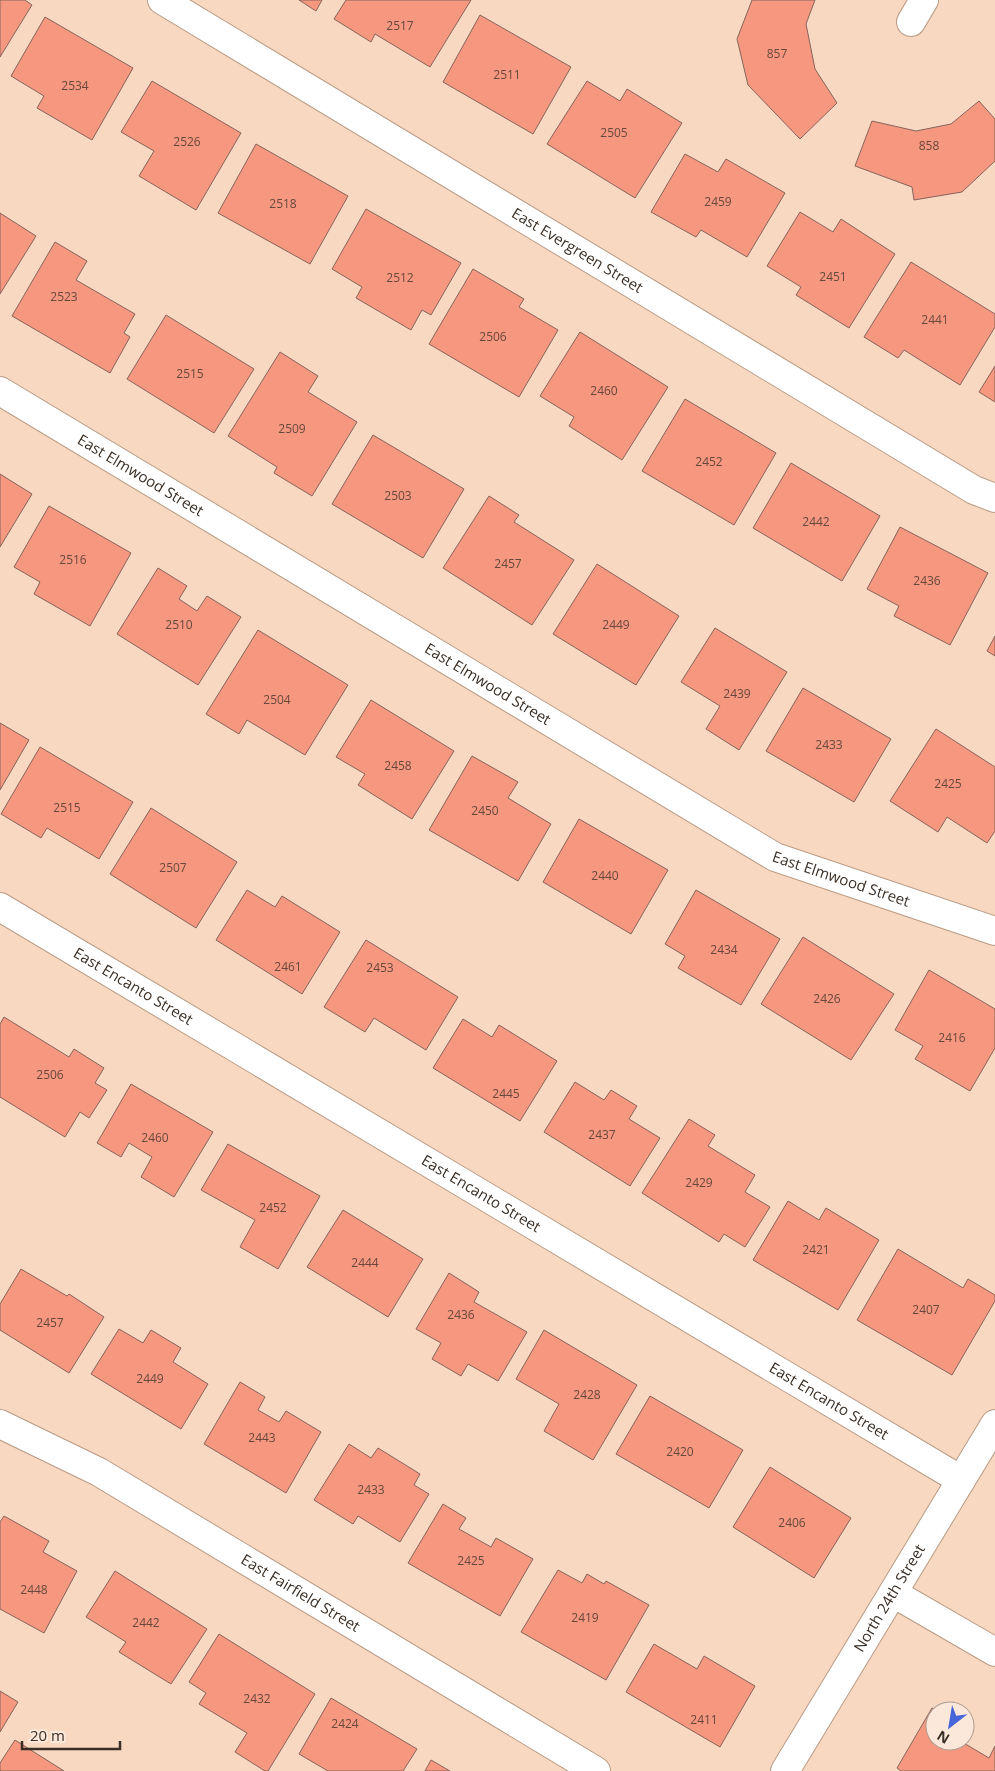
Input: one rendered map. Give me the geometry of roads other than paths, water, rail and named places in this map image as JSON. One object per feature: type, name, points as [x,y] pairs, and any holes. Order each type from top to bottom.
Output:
[{"type":"street","name":"East Evergreen Street","points":[[162,0],[965,484],[995,498]]},
{"type":"street","name":"East Elmwood Street","points":[[0,391],[775,857],[995,931]]},
{"type":"street","name":"East Encanto Street","points":[[0,907],[961,1480]]},
{"type":"street","name":"East Fairfield Street","points":[[0,1424],[99,1472],[596,1771]]},
{"type":"street","name":"North 24th Street","points":[[785,1771],[995,1424]]},
{"type":"street","points":[[893,1593],[995,1652]]}]
